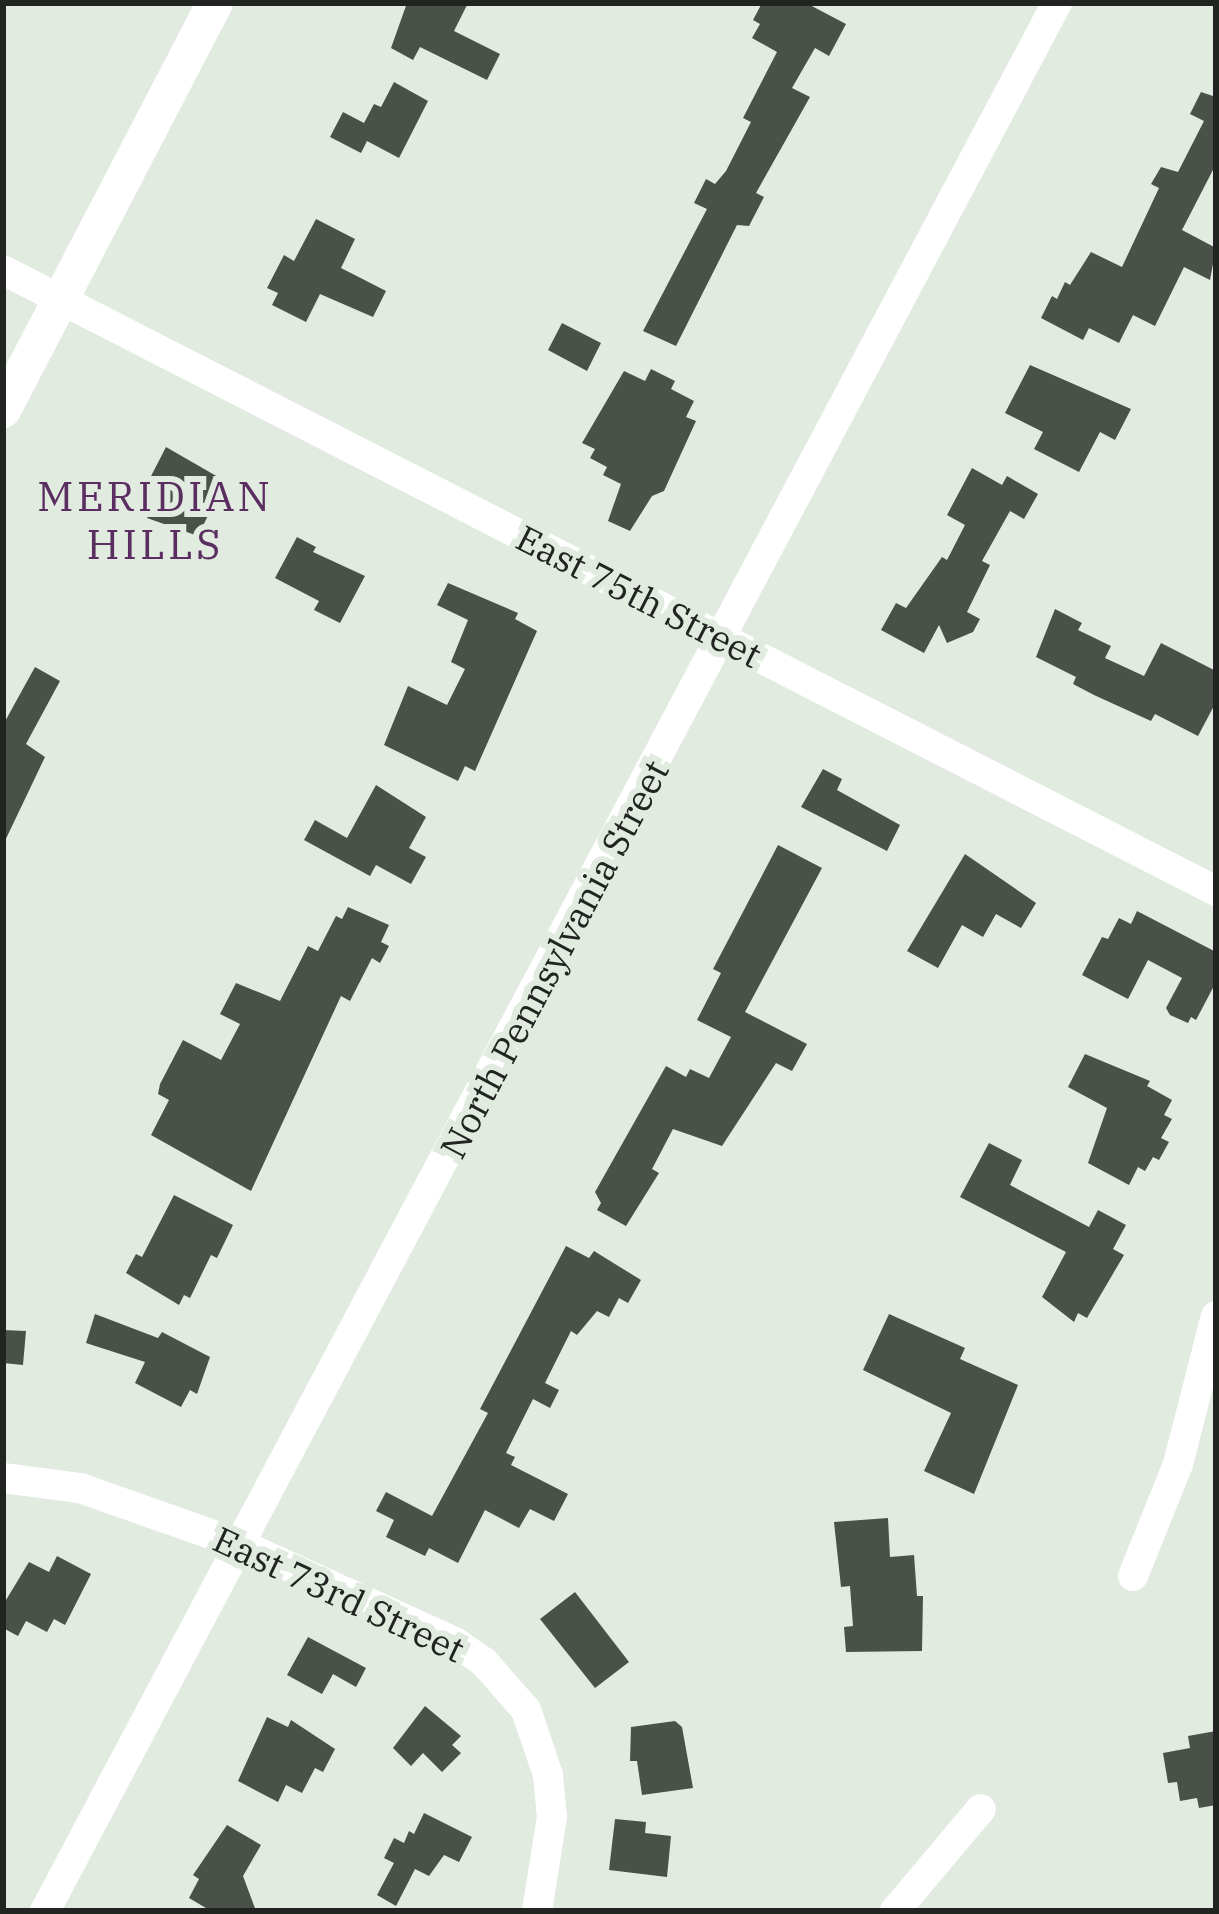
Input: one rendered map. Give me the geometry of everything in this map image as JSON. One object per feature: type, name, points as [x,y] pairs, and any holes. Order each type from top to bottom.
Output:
[{"type":"main road","points":[[3,410],[215,3]]},
{"type":"street","name":"North Pennsylvania Street","points":[[45,1911],[724,639],[1057,3]]},
{"type":"street","name":"East 75th Street","points":[[3,270],[1216,891]]},
{"type":"street","points":[[1133,1576],[1178,1464],[1216,1316]]},
{"type":"street","name":"East 73rd Street","points":[[3,1478],[80,1488],[242,1545],[455,1642],[510,1687],[538,1737],[550,1789],[550,1832],[537,1911]]},
{"type":"street","points":[[895,1911],[981,1809]]},
{"type":"building","points":[[407,3],[468,3],[454,31],[500,54],[487,80],[420,47],[413,60],[391,48]]},
{"type":"building","points":[[762,3],[806,3],[846,24],[829,56],[815,48],[792,88],[810,97],[756,193],[764,197],[749,226],[737,225],[676,346],[643,331],[707,209],[694,203],[706,179],[715,184],[726,171],[751,122],[743,118],[777,52],[752,38],[760,24],[753,20]]},
{"type":"building","points":[[394,82],[428,101],[399,158],[367,141],[361,153],[330,137],[343,112],[364,123],[374,104],[381,107]]},
{"type":"building","points":[[1201,92],[1216,97],[1216,164],[1182,230],[1216,248],[1210,280],[1184,267],[1155,326],[1133,315],[1119,343],[1089,328],[1083,340],[1041,318],[1052,296],[1057,299],[1065,282],[1070,285],[1091,252],[1122,267],[1159,188],[1151,184],[1161,167],[1178,172],[1204,121],[1190,114]]},
{"type":"building","points":[[316,219],[355,239],[341,268],[386,291],[373,317],[320,294],[306,322],[272,305],[278,293],[267,288],[284,255],[294,261]]},
{"type":"building","points":[[562,323],[601,343],[587,371],[548,350]]},
{"type":"building","points":[[1030,365],[1131,409],[1115,440],[1100,432],[1079,472],[1034,449],[1043,432],[1005,413]]},
{"type":"building","points":[[651,369],[675,381],[671,389],[694,401],[686,417],[696,421],[664,491],[652,496],[630,531],[608,521],[621,484],[603,475],[607,467],[590,458],[595,449],[582,443],[624,371],[645,381]]},
{"type":"building","points":[[166,447],[225,481],[198,536],[147,518],[163,487],[149,480]]},
{"type":"building","points":[[972,468],[1002,485],[1007,476],[1038,494],[1024,519],[1010,511],[982,561],[990,565],[967,612],[980,619],[973,632],[947,643],[939,625],[924,653],[881,630],[896,603],[906,608],[942,557],[947,560],[965,525],[947,515]]},
{"type":"building","points":[[297,537],[316,547],[313,552],[365,576],[340,623],[314,610],[319,601],[275,578]]},
{"type":"building","points":[[448,583],[518,613],[515,619],[537,631],[475,771],[465,766],[458,781],[384,745],[408,686],[447,705],[465,669],[451,662],[468,620],[437,605]]},
{"type":"building","points":[[1055,609],[1082,623],[1078,630],[1111,646],[1105,658],[1144,676],[1161,643],[1216,671],[1216,702],[1198,736],[1155,714],[1151,721],[1094,695],[1073,684],[1076,677],[1036,657]]},
{"type":"building","points":[[35,667],[60,681],[26,744],[45,757],[3,845],[3,725]]},
{"type":"building","points":[[823,769],[842,779],[837,790],[900,825],[887,851],[801,807]]},
{"type":"building","points":[[376,785],[426,817],[409,848],[426,857],[411,884],[376,865],[370,876],[304,840],[315,820],[347,838]]},
{"type":"building","points":[[778,845],[822,868],[745,1012],[807,1044],[792,1071],[776,1063],[722,1146],[673,1129],[652,1169],[659,1173],[626,1226],[597,1210],[601,1203],[595,1192],[666,1066],[686,1077],[690,1069],[709,1078],[731,1037],[697,1020],[721,973],[713,969]]},
{"type":"building","points":[[965,854],[1036,903],[1021,928],[996,914],[983,937],[962,925],[938,968],[907,951]]},
{"type":"building","points":[[348,907],[389,925],[381,942],[389,946],[380,963],[372,958],[350,1001],[341,996],[251,1191],[151,1135],[169,1100],[158,1094],[160,1084],[183,1040],[221,1060],[240,1024],[220,1014],[236,983],[280,1001],[308,946],[318,951],[336,916],[342,919]]},
{"type":"building","points":[[1137,911],[1216,952],[1216,982],[1196,1020],[1191,1017],[1188,1023],[1170,1015],[1166,1008],[1182,978],[1148,960],[1128,999],[1082,975],[1102,937],[1108,939],[1119,918],[1131,924]]},
{"type":"building","points":[[1085,1054],[1150,1081],[1147,1086],[1172,1100],[1164,1115],[1172,1119],[1161,1138],[1169,1142],[1159,1160],[1153,1157],[1145,1171],[1138,1167],[1129,1185],[1088,1163],[1107,1108],[1068,1087]]},
{"type":"building","points":[[989,1143],[1022,1160],[1010,1185],[1089,1227],[1098,1210],[1126,1225],[1113,1249],[1124,1255],[1087,1318],[1078,1313],[1074,1322],[1042,1297],[1066,1252],[960,1197]]},
{"type":"building","points":[[174,1195],[233,1225],[217,1258],[211,1255],[190,1298],[184,1295],[179,1305],[126,1273],[136,1254],[142,1257]]},
{"type":"building","points":[[566,1246],[589,1258],[594,1251],[641,1280],[628,1303],[619,1298],[609,1317],[597,1311],[577,1335],[571,1331],[545,1383],[559,1390],[550,1408],[533,1399],[506,1453],[515,1457],[511,1465],[568,1494],[554,1521],[530,1509],[519,1528],[485,1510],[458,1563],[429,1548],[425,1556],[386,1537],[394,1520],[376,1511],[386,1492],[432,1516],[488,1413],[480,1409]]},
{"type":"building","points":[[95,1314],[158,1338],[162,1332],[210,1357],[197,1394],[190,1390],[181,1407],[135,1383],[145,1362],[86,1343]]},
{"type":"building","points":[[889,1314],[965,1348],[960,1359],[1018,1385],[974,1494],[924,1471],[951,1413],[863,1370]]},
{"type":"building","points":[[3,1330],[26,1331],[23,1365],[3,1363]]},
{"type":"building","points":[[888,1518],[890,1557],[914,1555],[917,1596],[923,1596],[922,1651],[846,1652],[844,1627],[853,1626],[850,1586],[841,1587],[834,1522]]},
{"type":"building","points":[[57,1556],[91,1574],[65,1625],[54,1619],[47,1632],[26,1621],[18,1636],[3,1628],[3,1605],[29,1562],[49,1572]]},
{"type":"building","points":[[575,1592],[629,1662],[595,1688],[540,1619]]},
{"type":"building","points":[[308,1637],[366,1668],[356,1687],[333,1674],[322,1694],[287,1675]]},
{"type":"building","points":[[425,1706],[461,1736],[452,1745],[461,1753],[442,1772],[423,1753],[411,1766],[393,1748]]},
{"type":"building","points":[[267,1717],[288,1727],[291,1720],[335,1749],[323,1772],[315,1768],[302,1793],[286,1785],[278,1802],[238,1781]]},
{"type":"building","points":[[675,1721],[682,1727],[693,1788],[642,1795],[637,1761],[630,1761],[631,1727]]},
{"type":"building","points":[[1216,1731],[1216,1805],[1199,1808],[1197,1798],[1180,1801],[1177,1782],[1168,1783],[1163,1753],[1190,1748],[1188,1736]]},
{"type":"building","points":[[424,1813],[472,1837],[459,1862],[444,1855],[429,1876],[415,1869],[396,1906],[377,1895],[394,1863],[384,1858],[394,1838],[404,1843],[409,1831],[414,1834]]},
{"type":"building","points":[[615,1819],[646,1822],[645,1833],[671,1836],[667,1877],[609,1870]]},
{"type":"building","points":[[227,1825],[261,1845],[243,1876],[256,1911],[211,1911],[189,1898],[199,1879],[193,1875]]},
{"type":"district","name":"MERIDIAN HILLS","points":[[155,520]]}]
